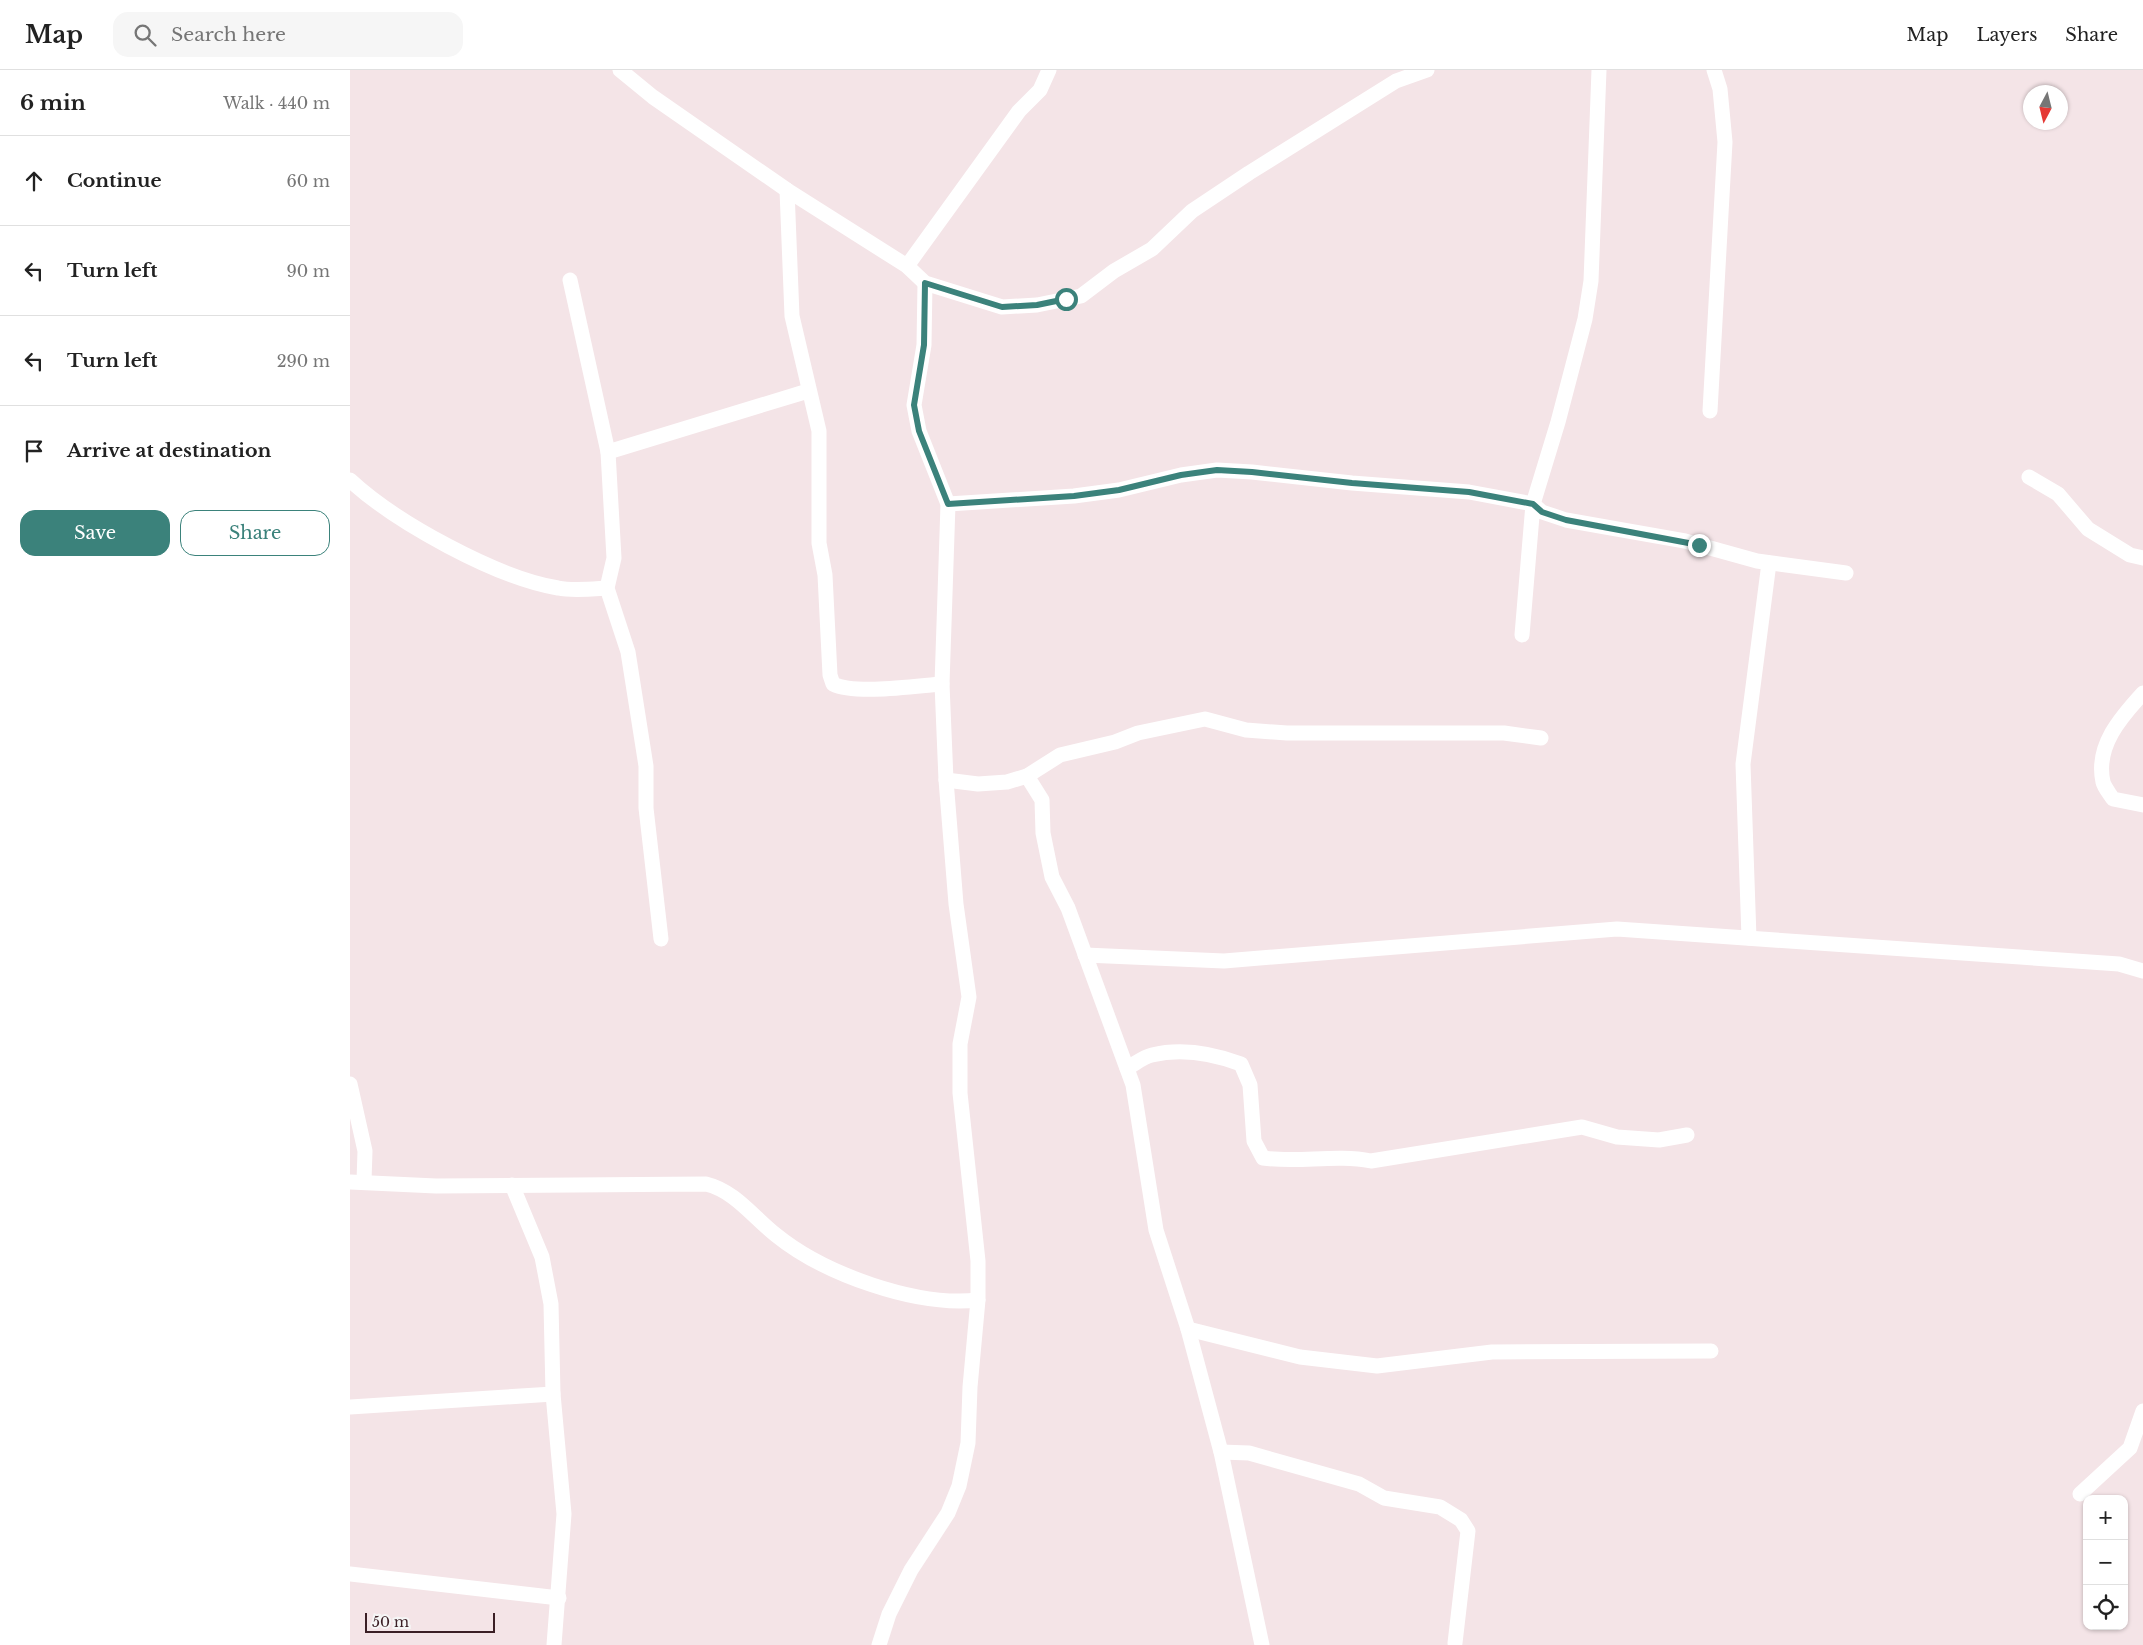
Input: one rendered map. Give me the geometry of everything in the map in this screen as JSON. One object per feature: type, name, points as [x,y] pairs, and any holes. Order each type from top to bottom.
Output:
[{"type":"street","points":[[620,70],[653,97],[787,190],[907,266],[925,283],[1002,307],[1037,305],[1080,296],[1114,271],[1152,249],[1192,211],[1249,173],[1396,81],[1427,70]]},
{"type":"street","points":[[907,266],[1019,111],[1040,90],[1049,70]]},
{"type":"street","points":[[1522,635],[1533,504],[1558,422],[1585,320],[1591,281],[1598,70]]},
{"type":"street","points":[[1710,411],[1726,142],[1720,89],[1714,70]]},
{"type":"street","points":[[787,190],[792,316],[808,391],[819,431],[819,543],[825,575],[830,675],[833,684],[841,688],[857,689],[942,684]]},
{"type":"street","points":[[570,280],[608,452],[614,558],[607,588],[628,652],[646,766],[646,808],[661,939]]},
{"type":"street","points":[[880,1645],[889,1614],[911,1570],[948,1513],[959,1486],[968,1443],[970,1387],[978,1300],[978,1261],[960,1093],[960,1044],[969,997],[956,904],[946,780],[942,684],[948,504],[919,431],[914,405],[924,345],[925,283]]},
{"type":"street","points":[[608,452],[808,391]]},
{"type":"street","points":[[948,504],[1074,496],[1119,490],[1181,475],[1217,470],[1469,492],[1533,504],[1550,516],[1685,541],[1768,563],[1846,573]]},
{"type":"street","points":[[2028,477],[2058,494],[2088,529],[2130,555],[2143,558]]},
{"type":"street","points":[[350,480],[363,492],[428,534],[490,567],[558,589],[607,588]]},
{"type":"street","points":[[1749,938],[1743,764],[1768,563]]},
{"type":"street","points":[[2143,693],[2120,719],[2103,750],[2103,782],[2112,799],[2143,805]]},
{"type":"street","points":[[946,780],[978,784],[1007,782],[1027,776],[1060,755],[1115,742],[1146,731],[1205,719],[1246,730],[1287,733],[1504,733],[1541,738]]},
{"type":"street","points":[[1027,776],[1042,800],[1043,833],[1052,877],[1068,908],[1133,1084],[1156,1230],[1188,1329],[1221,1452],[1262,1645]]},
{"type":"street","points":[[1085,955],[1224,961],[1617,929],[2118,964],[2143,971]]},
{"type":"street","points":[[1127,1068],[1150,1055],[1184,1052],[1221,1057],[1241,1064],[1250,1085],[1254,1141],[1263,1158],[1287,1161],[1357,1158],[1371,1161],[1582,1127],[1617,1137],[1651,1139],[1687,1135]]},
{"type":"street","points":[[350,1084],[365,1150],[357,1181],[436,1186],[706,1184],[718,1187],[731,1195],[777,1236],[811,1257],[846,1274],[907,1296],[955,1302],[978,1300]]},
{"type":"street","points":[[512,1185],[542,1257],[550,1304],[553,1394],[564,1514],[554,1645]]},
{"type":"street","points":[[1188,1329],[1300,1357],[1378,1366],[1492,1352],[1711,1351]]},
{"type":"street","points":[[350,1407],[553,1394]]},
{"type":"street","points":[[2080,1494],[2130,1448],[2143,1411]]},
{"type":"street","points":[[1221,1452],[1249,1453],[1359,1484],[1384,1498],[1440,1507],[1457,1516],[1468,1531],[1455,1643]]},
{"type":"street","points":[[350,1574],[559,1598]]},
{"type":"route","points":[[1066,299],[1037,305],[1002,307],[925,283],[924,345],[914,405],[919,431],[948,504],[1074,496],[1119,490],[1181,475],[1217,470],[1469,492],[1533,504],[1550,516],[1566,520],[1699,545]]}]
